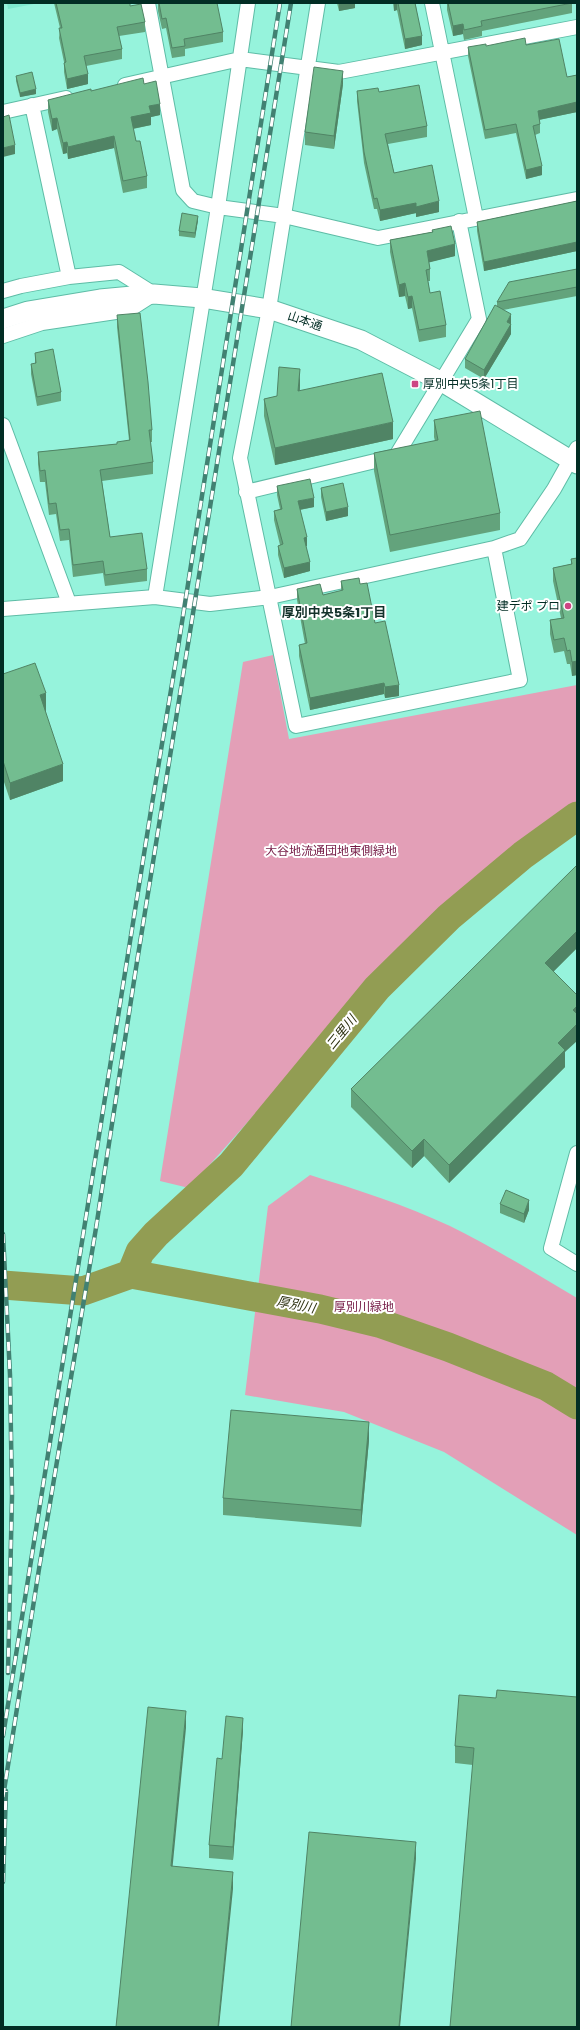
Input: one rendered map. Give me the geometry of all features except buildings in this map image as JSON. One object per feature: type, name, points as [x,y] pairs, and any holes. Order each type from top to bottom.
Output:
[{"type":"street","points":[[148,3],[163,76],[183,190],[193,200],[218,207],[284,216],[378,238],[577,199]]},
{"type":"street","points":[[155,597],[202,298],[218,207],[248,3]]},
{"type":"street","points":[[318,3],[269,309],[240,458],[296,726],[520,680],[494,548]]},
{"type":"street","points":[[432,3],[476,218]]},
{"type":"street","points":[[109,88],[240,59],[339,72],[577,27]]},
{"type":"street","points":[[3,112],[78,95]]},
{"type":"street","points":[[32,105],[69,277]]},
{"type":"street","points":[[246,492],[396,456],[479,319],[459,221]]},
{"type":"street","points":[[3,291],[69,277],[119,272],[154,294],[129,310],[42,323],[3,336]]},
{"type":"street","name":"山本通","points":[[3,319],[28,311],[100,299],[154,294],[202,298],[269,309],[361,340],[442,382],[575,457]]},
{"type":"street","points":[[3,425],[69,602]]},
{"type":"street","points":[[3,609],[69,602],[155,597],[210,604],[270,597],[494,548],[520,539],[575,457]]},
{"type":"street","points":[[577,1153],[551,1248],[577,1264]]},
{"type":"shaded area","points":[[7,3],[39,3],[8,9]]},
{"type":"green space","name":"大谷地流通団地東側緑地","points":[[273,655],[289,739],[577,685],[577,802],[503,854],[419,930],[189,1188],[160,1181],[243,662]]},
{"type":"green space","name":"厚別川緑地","points":[[310,1175],[364,1192],[433,1218],[466,1234],[577,1298],[577,1535],[444,1452],[344,1412],[245,1395],[268,1206]]},
{"type":"waterway","name":"三里川","points":[[131,1274],[140,1252],[156,1234],[231,1165],[377,988],[449,917],[523,855],[577,816]]},
{"type":"waterway","name":"厚別川","points":[[3,1285],[83,1291],[131,1274],[320,1309],[382,1324],[448,1347],[546,1386],[577,1405]]},
{"type":"railway","points":[[3,1736],[280,3]]},
{"type":"railway","points":[[3,1797],[39,1569],[96,1228],[136,968],[291,3]]},
{"type":"railway","points":[[3,1234],[10,1375],[12,1496],[8,1673]]},
{"type":"railway","points":[[3,1882],[6,1791]]},
{"type":"place","name":"厚別中央5条1丁目","points":[[415,384]]},
{"type":"place","name":"建デポ プロ","points":[[568,606]]},
{"type":"district","name":"厚別中央5条1丁目","points":[[334,612]]}]
